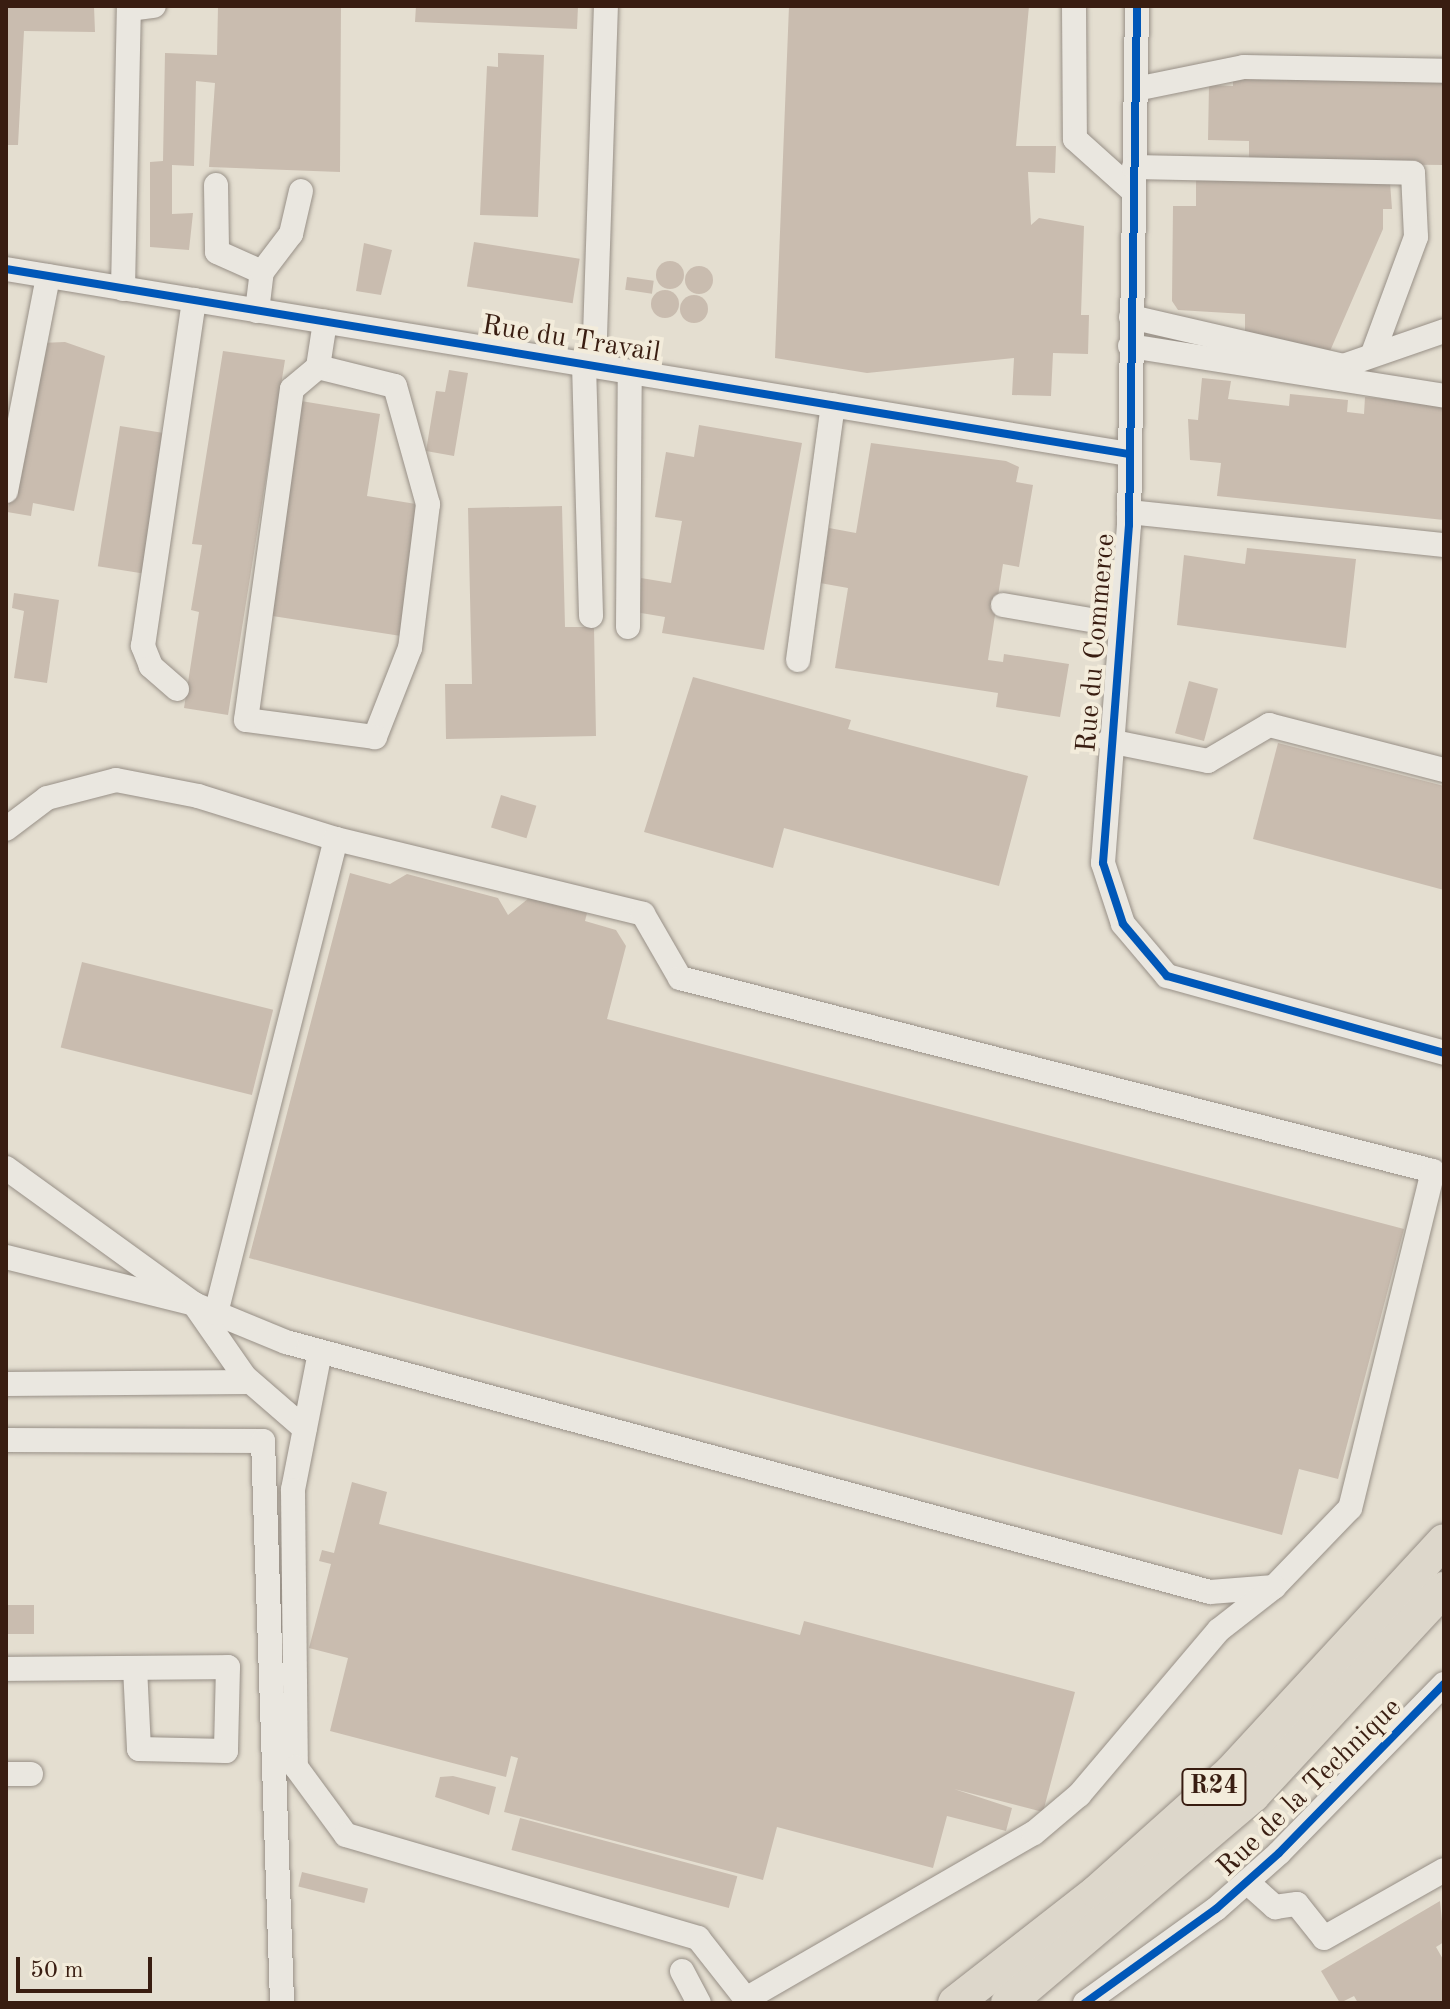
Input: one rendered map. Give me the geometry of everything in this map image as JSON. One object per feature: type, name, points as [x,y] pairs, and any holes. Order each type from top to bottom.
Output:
[{"type":"highway","name":"R24","points":[[955,2003],[1097,1892],[1231,1772],[1444,1541]]},
{"type":"highway","name":"R24","points":[[1008,2003],[1253,1795],[1444,1589]]},
{"type":"street","points":[[123,289],[129,9],[154,6]]},
{"type":"street","points":[[591,616],[589,365],[606,6]]},
{"type":"street","points":[[1074,6],[1075,139],[1133,191]]},
{"type":"street","name":"Rue du Commerce","points":[[1137,6],[1129,512],[1109,741],[1103,863],[1123,924],[1167,976],[1444,1053]]},
{"type":"street","points":[[1136,89],[1244,67],[1444,71]]},
{"type":"street","points":[[1134,167],[1413,173],[1416,237],[1373,353]]},
{"type":"street","points":[[216,185],[217,252],[262,272]]},
{"type":"street","points":[[257,311],[262,272],[291,234],[301,191]]},
{"type":"street","name":"Rue du Travail","points":[[6,269],[1128,454]]},
{"type":"street","points":[[6,491],[48,276]]},
{"type":"street","points":[[177,689],[151,666],[143,646],[194,300]]},
{"type":"street","points":[[1131,317],[1343,366],[1373,353],[1444,331]]},
{"type":"street","points":[[318,367],[395,386],[428,504],[410,648],[375,737],[246,720],[292,389],[318,367],[325,322]]},
{"type":"street","points":[[1130,346],[1444,396]]},
{"type":"street","points":[[628,627],[630,372]]},
{"type":"street","points":[[798,660],[833,405]]},
{"type":"street","points":[[1129,512],[1444,545]]},
{"type":"street","points":[[1003,605],[1120,625]]},
{"type":"street","points":[[1109,741],[1208,761],[1269,725],[1444,770]]},
{"type":"street","points":[[6,829],[47,798],[116,780],[198,796],[336,839],[643,914],[680,978],[1433,1171],[1350,1508],[1274,1587],[1219,1630],[1079,1795],[1034,1833],[746,1999],[698,1938],[346,1835],[296,1767],[289,1580],[305,1429],[320,1352]]},
{"type":"street","points":[[205,1308],[336,839]]},
{"type":"street","points":[[6,1168],[205,1308],[249,1382],[305,1429]]},
{"type":"street","points":[[6,1257],[205,1308],[320,1352],[1210,1592],[1274,1587]]},
{"type":"street","points":[[6,1384],[249,1382]]},
{"type":"street","points":[[6,1440],[263,1441],[282,2003]]},
{"type":"street","points":[[6,1669],[228,1667],[226,1751],[139,1749],[135,1668]]},
{"type":"street","name":"Rue de la Technique","points":[[1085,2003],[1247,1882],[1444,1684]]},
{"type":"street","points":[[6,1774],[31,1774]]},
{"type":"street","points":[[1247,1882],[1275,1907],[1297,1904],[1324,1938],[1444,1870]]},
{"type":"street","points":[[682,1971],[699,2003]]},
{"type":"building","points":[[6,6],[94,6],[95,32],[24,31],[18,145],[6,145]]},
{"type":"building","points":[[218,6],[341,6],[340,172],[209,167],[215,83],[196,81],[194,166],[172,165],[172,214],[193,213],[189,250],[150,247],[150,162],[163,161],[165,53],[217,55]]},
{"type":"building","points":[[416,6],[578,6],[577,29],[415,22]]},
{"type":"building","points":[[789,6],[1029,6],[1016,146],[1056,146],[1055,173],[1028,172],[1031,225],[1039,218],[1084,226],[1081,315],[1089,315],[1088,354],[1053,353],[1051,396],[1012,395],[1014,358],[867,373],[775,358]]},
{"type":"building","points":[[498,53],[544,55],[538,217],[480,215],[487,66],[498,67]]},
{"type":"building","points":[[1233,75],[1444,78],[1444,165],[1249,163],[1249,141],[1208,140],[1209,85],[1233,86]]},
{"type":"building","points":[[1196,176],[1390,182],[1392,209],[1383,209],[1383,229],[1327,358],[1245,337],[1245,314],[1178,310],[1172,301],[1173,206],[1196,206]]},
{"type":"building","points":[[474,242],[580,259],[573,303],[467,286]]},
{"type":"building","points":[[364,243],[392,250],[381,295],[356,291]]},
{"type":"building","points":[[670,261],[680,265],[684,275],[680,285],[670,289],[660,285],[656,275],[660,265]]},
{"type":"building","points":[[699,266],[709,270],[713,280],[709,290],[699,294],[689,290],[685,280],[689,270]]},
{"type":"building","points":[[627,277],[654,281],[652,294],[625,290]]},
{"type":"building","points":[[665,290],[675,294],[679,304],[675,314],[665,318],[655,314],[651,304],[655,294]]},
{"type":"building","points":[[694,295],[704,299],[708,309],[704,319],[694,323],[684,319],[680,309],[684,299]]},
{"type":"building","points":[[65,342],[105,356],[74,511],[33,503],[31,516],[7,512],[41,343]]},
{"type":"building","points":[[223,351],[285,360],[228,715],[184,708],[199,612],[191,610],[202,545],[192,544]]},
{"type":"building","points":[[449,370],[468,373],[454,456],[426,451],[436,391],[445,392]]},
{"type":"building","points":[[1202,378],[1231,381],[1228,399],[1289,406],[1290,394],[1348,400],[1347,412],[1364,414],[1365,397],[1444,405],[1444,520],[1217,496],[1221,463],[1190,460],[1188,419],[1198,420]]},
{"type":"building","points":[[301,401],[380,414],[367,496],[422,505],[401,636],[266,615]]},
{"type":"building","points":[[699,425],[802,443],[764,650],[662,633],[665,617],[635,612],[641,578],[671,583],[682,521],[655,517],[666,452],[694,457]]},
{"type":"building","points":[[120,426],[168,434],[146,574],[98,566]]},
{"type":"building","points":[[871,443],[1006,461],[1019,467],[1016,482],[1033,485],[1019,567],[1003,564],[988,660],[1003,662],[1004,654],[1069,664],[1060,717],[996,707],[998,693],[835,668],[848,588],[820,583],[829,528],[856,533]]},
{"type":"building","points":[[562,506],[565,627],[594,627],[596,736],[446,739],[445,684],[472,684],[468,508]]},
{"type":"building","points":[[1247,548],[1356,559],[1346,648],[1177,625],[1184,555],[1245,564]]},
{"type":"building","points":[[14,593],[59,600],[47,683],[14,678],[24,611],[12,608]]},
{"type":"building","points":[[693,677],[851,720],[848,729],[1028,776],[999,886],[784,828],[773,868],[644,832]]},
{"type":"building","points":[[1189,681],[1218,689],[1204,741],[1175,733]]},
{"type":"building","points":[[1278,743],[1444,786],[1444,890],[1253,839]]},
{"type":"building","points":[[501,795],[536,806],[526,838],[491,828]]},
{"type":"building","points":[[350,873],[390,884],[407,874],[498,898],[508,915],[529,898],[587,913],[585,921],[616,930],[626,946],[607,1019],[1404,1229],[1338,1479],[1299,1469],[1282,1535],[249,1258]]},
{"type":"building","points":[[82,962],[273,1010],[252,1095],[61,1047]]},
{"type":"building","points":[[352,1482],[387,1492],[379,1524],[800,1635],[804,1621],[1075,1692],[1043,1812],[954,1789],[1012,1808],[1006,1831],[947,1816],[933,1868],[777,1827],[763,1880],[504,1812],[518,1758],[511,1756],[506,1777],[330,1731],[348,1658],[309,1648],[331,1564],[319,1561],[322,1550],[334,1553]]},
{"type":"building","points":[[6,1605],[34,1605],[34,1634],[6,1634]]},
{"type":"building","points":[[453,1776],[496,1787],[489,1815],[435,1797],[440,1777]]},
{"type":"building","points":[[520,1818],[737,1876],[729,1908],[511,1850]]},
{"type":"building","points":[[302,1872],[368,1888],[364,1903],[298,1887]]},
{"type":"building","points":[[1440,1901],[1444,1942],[1436,1947],[1444,1961],[1444,2003],[1358,2003],[1354,1996],[1340,2003],[1321,1971]]},
{"type":"cycle path","points":[[1137,6],[1129,525],[1103,863],[1123,924],[1167,976],[1444,1053]]},
{"type":"cycle path","points":[[6,269],[1128,454]]},
{"type":"cycle path","points":[[1085,2003],[1216,1909],[1279,1853],[1444,1684]]}]
